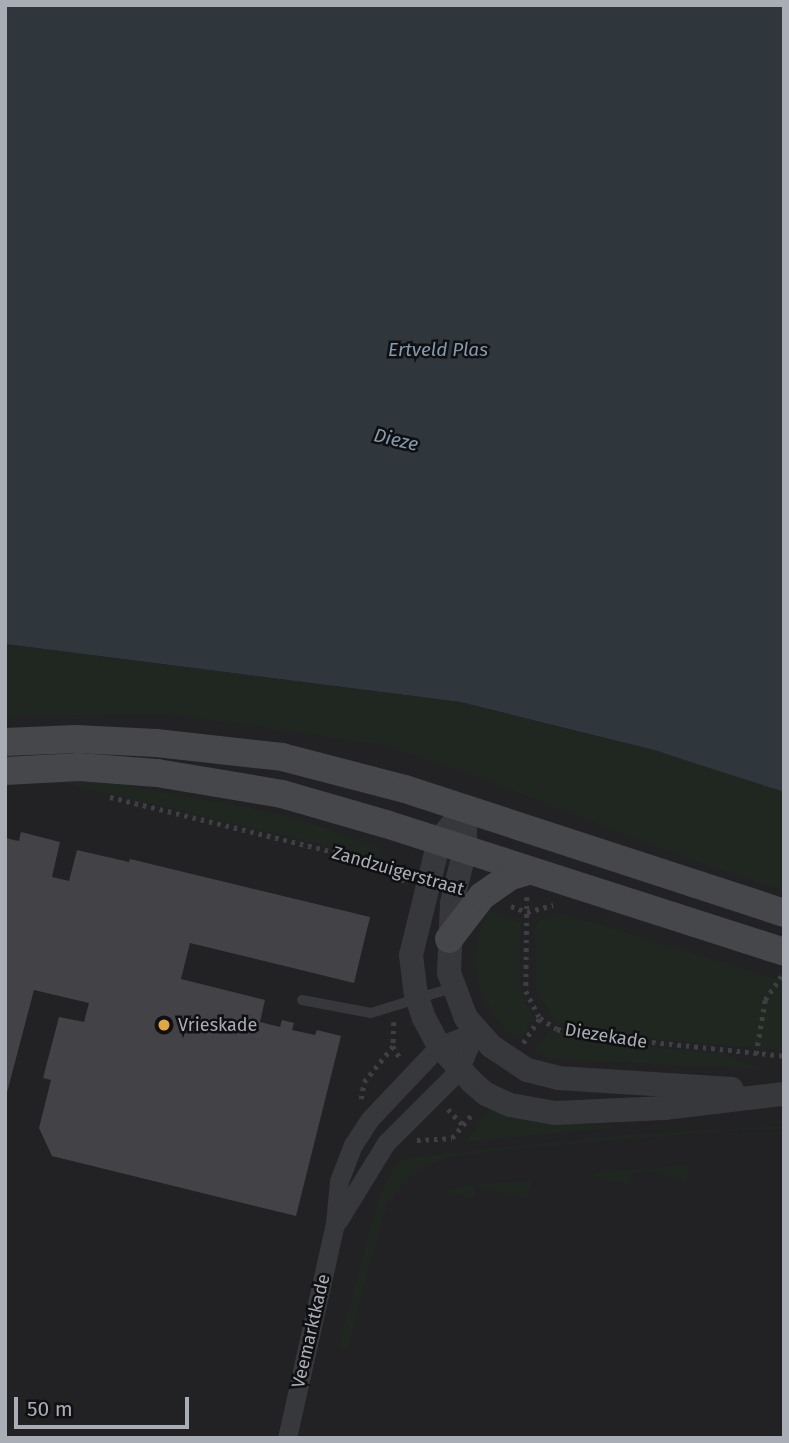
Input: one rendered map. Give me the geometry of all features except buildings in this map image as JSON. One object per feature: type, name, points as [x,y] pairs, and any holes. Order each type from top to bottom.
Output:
[{"type":"main road","points":[[5,742],[76,738],[220,748],[341,771],[466,808],[784,913]]},
{"type":"main road","points":[[5,771],[79,767],[218,781],[282,794],[466,849],[784,952]]},
{"type":"main road","points":[[449,939],[482,896],[511,876],[528,871]]},
{"type":"street","points":[[466,808],[439,841],[412,943],[412,969],[424,1018],[439,1046],[459,1070],[486,1094],[510,1105],[555,1113],[664,1108],[784,1093]]},
{"type":"street","points":[[466,808],[466,849],[452,903],[449,973],[452,988],[476,1031],[509,1061],[527,1070],[558,1078],[784,1093]]},
{"type":"street","name":"Veemarktkade","points":[[287,1438],[335,1224],[339,1181],[353,1145],[370,1119],[439,1046],[476,1031]]},
{"type":"street","name":"Veemarktkade","points":[[335,1224],[386,1143],[459,1070],[476,1031]]},
{"type":"lane","points":[[302,1000],[371,1013],[452,988]]},
{"type":"path","name":"Zandzuigerstraat","points":[[97,794],[428,876]]},
{"type":"path","name":"Zandzuigerstraat","points":[[482,896],[527,912]]},
{"type":"path","points":[[527,912],[563,905]]},
{"type":"path","name":"Diezekade","points":[[527,912],[526,991],[540,1018],[557,1029],[576,1034],[784,1056]]},
{"type":"path","points":[[756,1054],[765,1000],[784,971]]},
{"type":"shaded area","points":[[5,644],[460,702],[654,750],[710,767],[784,792],[784,891],[682,857],[481,778],[383,745],[177,715],[5,716]]},
{"type":"shaded area","points":[[5,680],[397,745],[784,844],[784,1438],[5,1438]]},
{"type":"shaded area","points":[[88,779],[245,807],[308,822],[382,849],[378,857],[375,857],[64,783],[5,785],[5,782]]},
{"type":"shaded area","points":[[488,911],[521,923],[520,981],[526,1005],[535,1019],[519,1040],[503,1028],[487,1005],[478,981],[476,956],[480,931]]},
{"type":"shaded area","points":[[555,915],[567,915],[784,981],[784,1050],[662,1040],[574,1027],[555,1021],[536,985],[536,926],[538,921]]},
{"type":"shaded area","points":[[550,1030],[661,1048],[725,1054],[759,1069],[552,1059],[534,1052]]},
{"type":"shaded area","points":[[492,1106],[532,1119],[617,1127],[465,1142]]},
{"type":"shaded area","points":[[784,1126],[784,1129],[748,1129],[517,1149],[455,1156],[429,1164],[414,1174],[386,1204],[347,1350],[338,1348],[379,1198],[395,1165],[405,1158],[636,1134]]},
{"type":"shaded area","points":[[689,1165],[686,1182],[650,1171],[632,1173],[630,1185],[594,1177],[593,1173]]},
{"type":"shaded area","points":[[532,1181],[527,1198],[476,1186],[473,1198],[445,1192],[468,1185]]},
{"type":"water","name":"Ertveld Plas","points":[[5,5],[784,5],[784,792],[654,750],[460,702],[5,644]]},
{"type":"place","name":"Vrieskade","points":[[164,1025]]},
{"type":"water label","name":"Dieze","points":[[396,440]]}]
